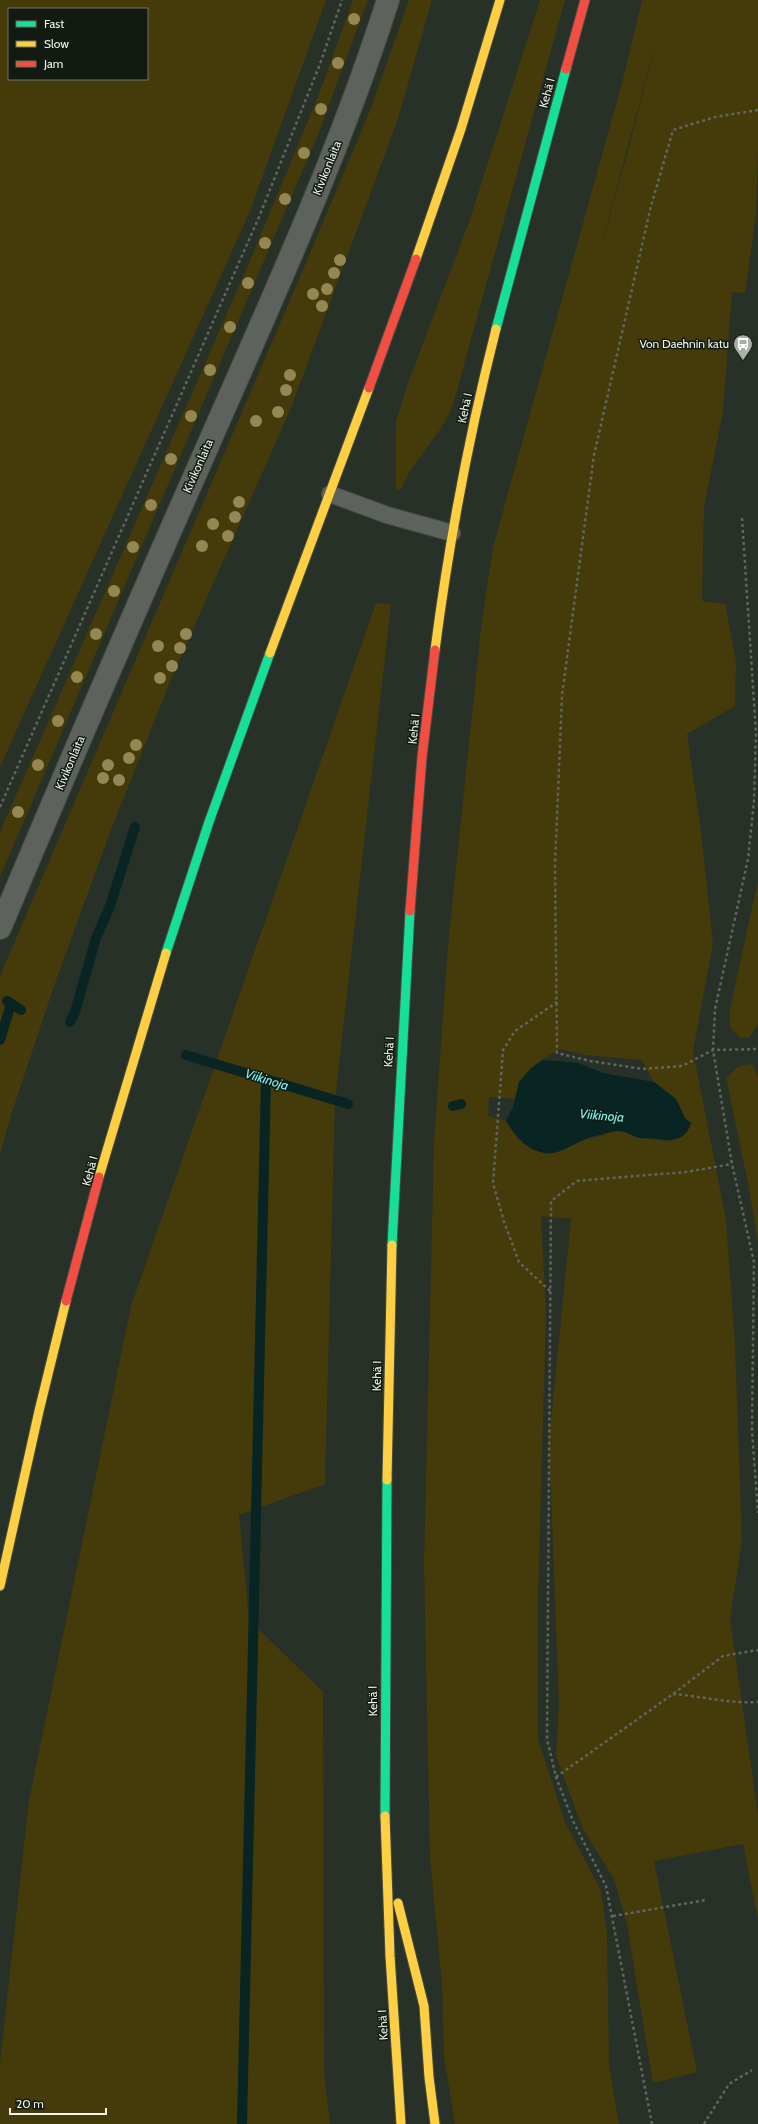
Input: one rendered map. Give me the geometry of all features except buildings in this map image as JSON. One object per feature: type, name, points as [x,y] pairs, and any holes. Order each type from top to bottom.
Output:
[{"type":"highway","points":[[491,32],[494,0]]},
{"type":"highway","name":"Kehä I","points":[[0,1586],[19,1497],[70,1287],[127,1081],[179,914],[269,659],[433,214],[500,0]]},
{"type":"highway","name":"Kehä I","points":[[401,2124],[386,1855],[384,1659],[390,1262],[413,855],[432,664],[452,533],[481,391],[520,239],[585,0]]},
{"type":"highway","points":[[0,1557],[19,1497]]},
{"type":"highway","points":[[386,1855],[424,2006],[429,2077],[435,2124]]},
{"type":"street","name":"Kivikonlaita","points":[[0,928],[126,629],[296,246],[365,72],[388,0]]},
{"type":"lane","points":[[330,494],[387,515],[452,533]]},
{"type":"path","points":[[0,807],[259,217],[320,64],[342,0]]},
{"type":"path","points":[[758,110],[716,117],[672,130],[651,206],[594,455],[562,695],[555,866],[557,1053],[590,1061],[643,1069],[682,1066],[713,1050],[758,1049]]},
{"type":"path","points":[[742,518],[756,733],[754,801],[748,859],[715,1009],[713,1050],[732,1164],[754,1262],[752,1430],[758,1513]]},
{"type":"path","points":[[550,1292],[519,1262],[504,1222],[493,1183],[503,1050],[515,1031],[557,1002]]},
{"type":"path","points":[[652,2124],[606,1886],[573,1821],[556,1777],[547,1739],[551,1201],[577,1181],[686,1172],[732,1164]]},
{"type":"path","points":[[556,1777],[673,1694],[723,1656],[758,1650]]},
{"type":"path","points":[[673,1694],[693,1695],[739,1704],[758,1702]]},
{"type":"path","points":[[613,1916],[706,1900]]},
{"type":"path","points":[[704,2124],[729,2084],[752,2070]]},
{"type":"shaded area","points":[[0,0],[326,0],[250,211],[0,767]]},
{"type":"shaded area","points":[[353,0],[368,0],[317,137],[0,877],[0,832],[249,263],[319,94]]},
{"type":"shaded area","points":[[409,0],[432,0],[398,119],[291,408],[174,672],[109,835],[54,986],[12,1112],[0,1154],[0,976],[371,108]]},
{"type":"shaded area","points":[[540,0],[565,0],[454,401],[446,421],[410,471],[400,491],[396,489],[396,421],[408,383],[469,222]]},
{"type":"shaded area","points":[[642,0],[758,0],[758,150],[756,215],[745,293],[732,292],[723,411],[704,507],[702,601],[725,604],[736,661],[735,706],[687,734],[701,831],[713,944],[693,1051],[726,1220],[735,1344],[742,1541],[730,1619],[758,1815],[758,1920],[743,1844],[654,1861],[697,2072],[653,2083],[627,1924],[614,1879],[583,1829],[556,1756],[559,1705],[549,1440],[571,1219],[541,1216],[546,1313],[538,1597],[538,1739],[565,1822],[601,1891],[607,1933],[609,2066],[619,2124],[455,2124],[444,2057],[442,1984],[430,1858],[424,1564],[434,1142],[448,945],[481,628],[493,547],[622,83]],"holes":[[[660,26],[628,151],[598,258]],[[560,1049],[586,1055],[642,1060],[654,1082],[676,1099],[685,1118],[672,1141],[640,1138],[621,1131],[611,1131],[602,1136],[584,1139],[574,1145],[546,1153],[533,1150],[517,1138],[506,1121],[488,1116],[489,1097],[515,1099],[521,1081],[526,1074],[543,1059]]]},
{"type":"shaded area","points":[[376,603],[391,604],[335,1100],[325,1484],[239,1515],[249,1620],[323,1692],[324,2071],[330,2124],[0,2124],[0,2063],[29,1800],[131,1306]]},
{"type":"shaded area","points":[[758,880],[758,1024],[749,1038],[740,1038],[730,1027],[730,1009]]},
{"type":"shaded area","points":[[752,1064],[758,1076],[758,1243],[748,1183],[726,1078],[739,1066]]},
{"type":"water","points":[[543,1060],[578,1063],[603,1073],[654,1082],[676,1099],[685,1118],[691,1123],[688,1130],[680,1137],[670,1140],[640,1138],[619,1131],[591,1137],[554,1153],[537,1151],[522,1142],[506,1121],[513,1107],[519,1082],[530,1069]]},
{"type":"waterway","points":[[70,1022],[75,1012],[96,938],[110,906],[135,827]]},
{"type":"waterway","name":"Viikinoja","points":[[7,1001],[21,1010]]},
{"type":"waterway","points":[[0,1040],[11,1004]]},
{"type":"waterway","name":"Viikinoja","points":[[186,1055],[348,1104]]},
{"type":"waterway","points":[[242,2124],[266,1079]]},
{"type":"waterway","name":"Viikinoja","points":[[453,1106],[461,1104]]},
{"type":"traffic: fast","points":[[496,329],[566,69]]},
{"type":"traffic: fast","points":[[166,953],[209,822],[270,653]]},
{"type":"traffic: fast","points":[[392,1245],[410,911]]},
{"type":"traffic: fast","points":[[385,1816],[387,1480]]},
{"type":"traffic: slow","points":[[416,259],[461,129],[500,0]]},
{"type":"traffic: slow","points":[[435,650],[453,529],[477,409],[496,329]]},
{"type":"traffic: slow","points":[[270,653],[369,388]]},
{"type":"traffic: slow","points":[[99,1177],[166,953]]},
{"type":"traffic: slow","points":[[387,1480],[392,1245]]},
{"type":"traffic: slow","points":[[0,1586],[39,1411],[66,1301]]},
{"type":"traffic: slow","points":[[385,1816],[390,1956],[401,2124]]},
{"type":"traffic: slow","points":[[398,1903],[424,2006],[429,2077],[435,2124]]},
{"type":"traffic: jam","points":[[566,69],[585,0]]},
{"type":"traffic: jam","points":[[369,388],[416,259]]},
{"type":"traffic: jam","points":[[410,911],[422,757],[435,650]]},
{"type":"traffic: jam","points":[[66,1301],[99,1177]]},
{"type":"place","name":"Von Daehnin katu","points":[[743,361]]}]
